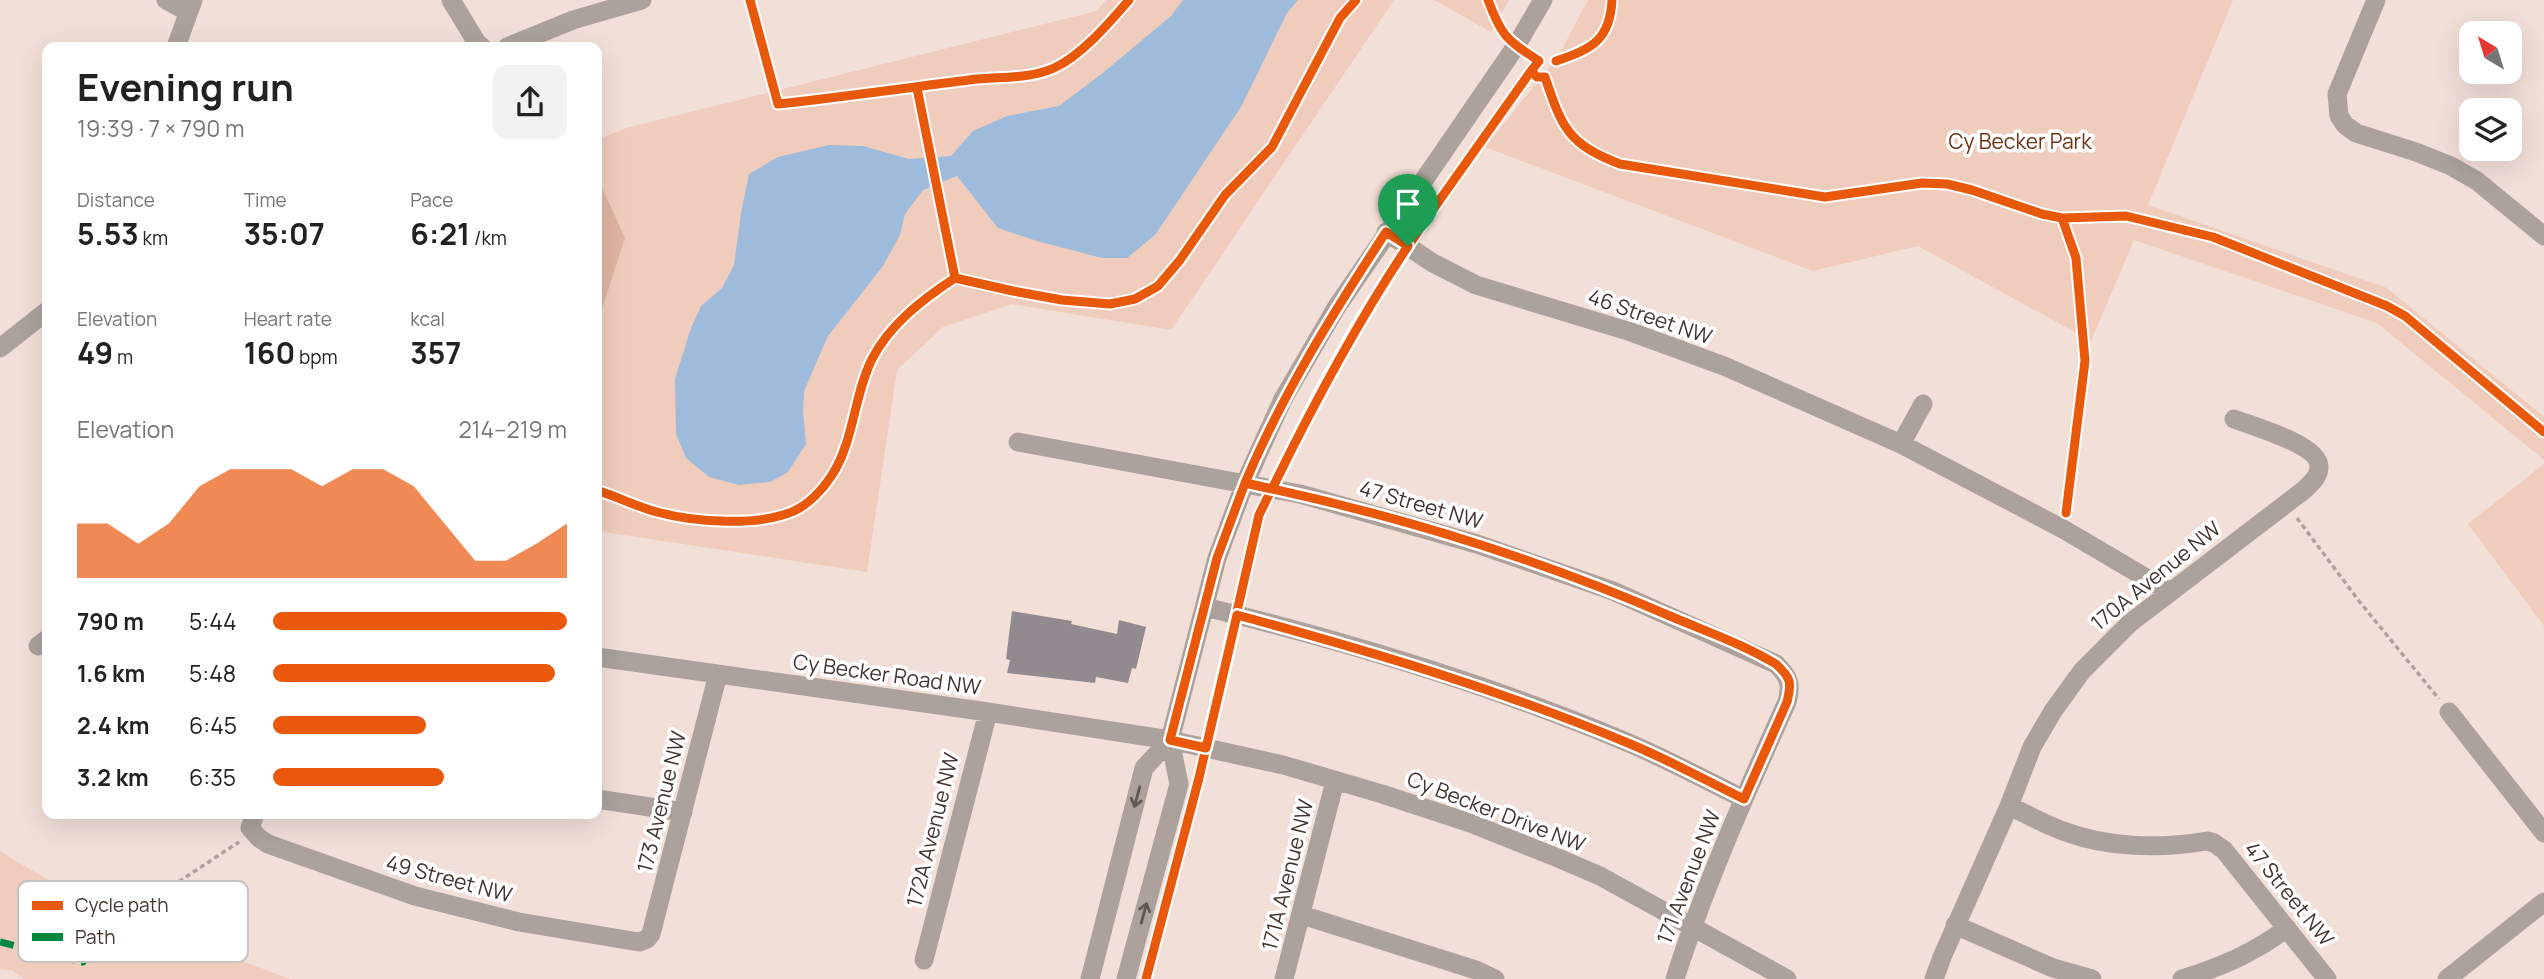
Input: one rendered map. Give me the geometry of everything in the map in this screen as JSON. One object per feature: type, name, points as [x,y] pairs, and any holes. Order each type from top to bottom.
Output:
[{"type":"street","points":[[166,0],[190,6],[178,42]]},
{"type":"street","points":[[452,0],[476,42]]},
{"type":"street","points":[[519,42],[573,20],[642,0]]},
{"type":"street","points":[[1126,979],[1179,784],[1170,740],[1224,534],[1245,483],[1283,399],[1336,308],[1516,46],[1543,0]]},
{"type":"street","points":[[2376,0],[2337,94],[2339,116],[2345,125],[2356,133],[2451,166],[2477,181],[2542,231]]},
{"type":"street","name":"46 Street NW","points":[[1386,232],[1476,285],[1631,332],[1724,366],[1901,444],[2063,529],[2170,592]]},
{"type":"street","points":[[0,348],[42,315]]},
{"type":"street","points":[[1901,444],[1923,404]]},
{"type":"street","name":"170A Avenue NW","points":[[1934,979],[2032,747],[2053,711],[2082,671],[2130,623],[2304,490],[2317,477],[2320,466],[2317,457],[2288,440],[2234,419]]},
{"type":"street","name":"47 Street NW","points":[[1018,442],[1300,494],[1536,563],[1613,591],[1762,656],[1789,676]]},
{"type":"street","points":[[1205,607],[1381,654],[1507,696],[1630,744],[1744,799]]},
{"type":"street","name":"Cy Becker Road NW","points":[[602,658],[1170,740]]},
{"type":"street","name":"173 Avenue NW","points":[[647,939],[655,921],[718,674]]},
{"type":"street","name":"171 Avenue NW","points":[[1675,979],[1692,925],[1787,702],[1791,688],[1789,676]]},
{"type":"street","name":"172A Avenue NW","points":[[924,960],[988,712]]},
{"type":"street","points":[[2449,712],[2544,833]]},
{"type":"street","points":[[1090,979],[1144,768],[1170,740]]},
{"type":"street","name":"Cy Becker Drive NW","points":[[1170,740],[1283,765],[1423,807],[1513,839],[1600,876],[1787,979]]},
{"type":"street","name":"171A Avenue NW","points":[[1284,979],[1335,781]]},
{"type":"street","points":[[602,800],[683,812]]},
{"type":"street","name":"47 Street NW","points":[[2009,806],[2063,831],[2108,842],[2156,847],[2207,841],[2214,843],[2224,850],[2327,979]]},
{"type":"street","name":"49 Street NW","points":[[252,825],[268,844],[415,896],[519,922],[639,942],[647,939]]},
{"type":"street","points":[[2447,979],[2544,902]]},
{"type":"street","points":[[1302,915],[1476,970],[1495,979]]},
{"type":"street","points":[[1955,925],[2053,968],[2092,979]]},
{"type":"street","points":[[2182,979],[2221,967],[2250,953],[2287,928]]},
{"type":"path","points":[[2285,502],[2359,601],[2449,712]]},
{"type":"path","points":[[175,881],[252,825]]},
{"type":"green space","points":[[1106,0],[1394,0],[1171,330],[1012,304],[943,327],[897,370],[867,572],[602,532],[602,309],[625,238],[602,187],[602,138],[626,128],[1097,11]]},
{"type":"green space","points":[[1434,0],[1509,0],[1491,32]]},
{"type":"green space","name":"Cy Becker Park","points":[[1588,0],[2233,0],[2148,205],[2387,288],[2544,417],[2544,460],[2377,323],[2134,240],[2091,341],[1918,246],[1813,271],[1485,147],[1559,55]]},
{"type":"green space","points":[[2544,464],[2544,626],[2468,524]]},
{"type":"green space","points":[[0,851],[52,881],[18,881],[18,962],[244,962],[290,979],[24,979],[13,971],[0,969]]},
{"type":"shaded area","points":[[602,187],[625,238],[602,309]]},
{"type":"water","points":[[1183,0],[1298,0],[1287,13],[1241,107],[1155,235],[1127,258],[1102,258],[998,228],[957,176],[923,190],[905,214],[900,235],[883,266],[828,336],[804,391],[806,444],[788,472],[770,482],[739,485],[709,477],[686,458],[676,434],[675,379],[701,306],[722,288],[734,265],[749,174],[778,157],[829,145],[863,146],[909,159],[951,156],[973,131],[1007,116],[1059,106],[1171,16]]},
{"type":"building","points":[[1012,611],[1072,621],[1071,624],[1117,634],[1119,620],[1146,627],[1136,669],[1132,668],[1128,683],[1096,677],[1095,683],[1007,673],[1010,660],[1006,659]]},
{"type":"marked path","points":[[0,942],[18,946]]},
{"type":"cycle path","points":[[750,0],[778,104],[1044,72],[1085,47],[1129,0]]},
{"type":"cycle path","points":[[602,492],[657,512],[707,520],[744,521],[794,511],[820,491],[839,462],[850,433],[866,373],[879,346],[908,313],[955,278],[1062,300],[1110,304],[1135,299],[1158,286],[1180,260],[1225,195],[1272,147],[1340,18],[1356,0]]},
{"type":"cycle path","points":[[1488,0],[1506,36],[1539,61],[1531,71],[1537,77],[1545,77],[1562,122],[1569,132],[1589,149],[1620,164],[1825,197],[1922,183],[1947,184],[2062,218],[2126,216],[2213,237],[2387,306],[2405,316],[2544,432]]},
{"type":"cycle path","points":[[1556,61],[1580,52],[1597,41],[1607,25],[1612,0]]},
{"type":"cycle path","points":[[1146,979],[1199,778],[1259,515],[1317,397],[1357,325],[1422,225],[1531,71]]},
{"type":"cycle path","points":[[917,88],[955,278]]},
{"type":"cycle path","points":[[2062,218],[2076,258],[2085,361],[2066,513]]},
{"type":"route","points":[[1408,246],[1357,325],[1317,397],[1272,489],[1245,483],[1224,534],[1170,740],[1206,748],[1237,615],[1381,654],[1507,696],[1630,744],[1744,799],[1791,688],[1789,676],[1776,664],[1613,591],[1536,563],[1300,494],[1245,483],[1283,399],[1336,308],[1386,232],[1408,246]]}]
